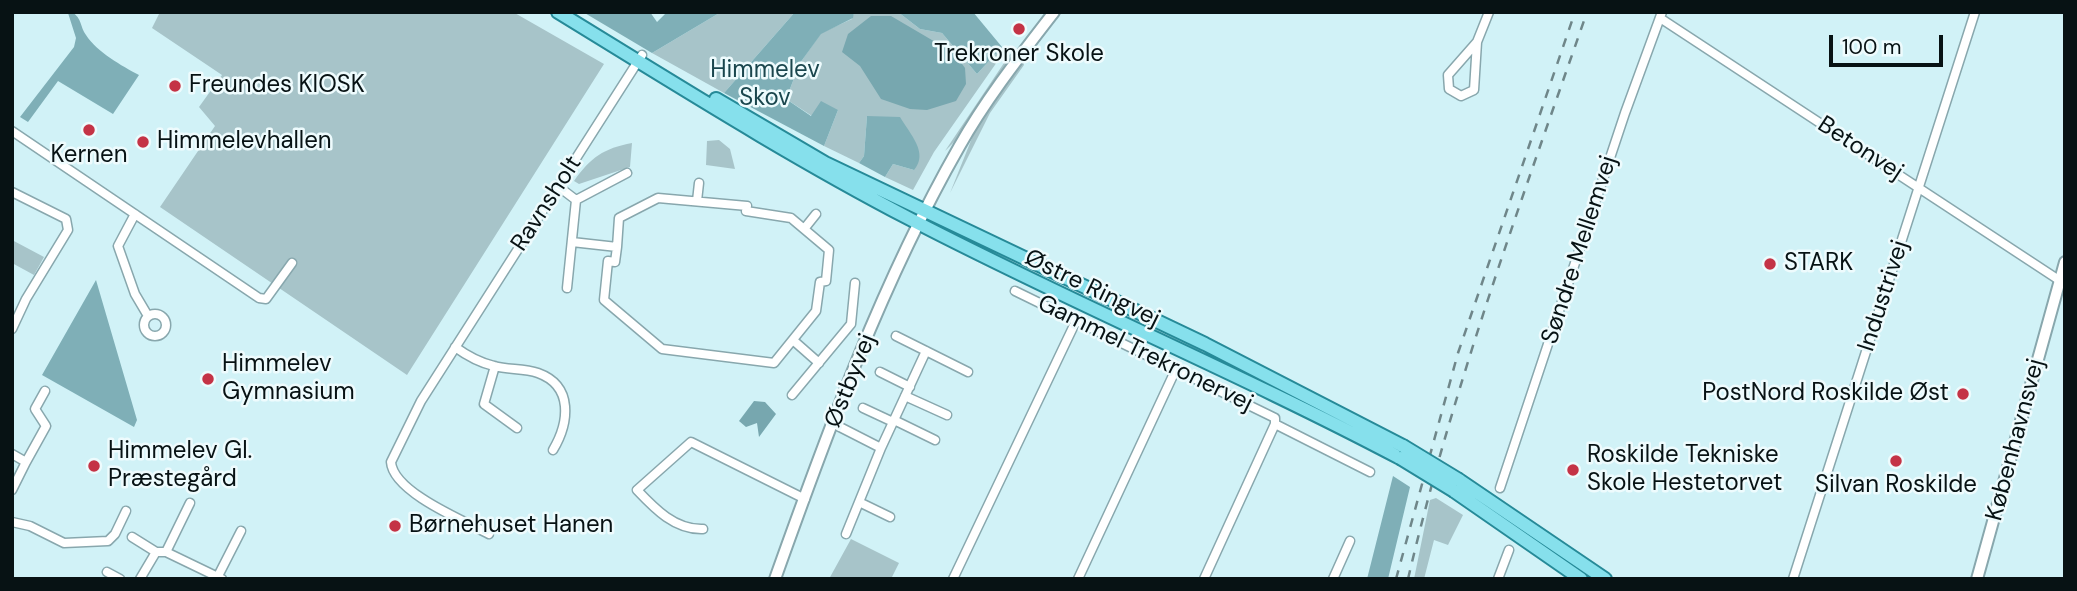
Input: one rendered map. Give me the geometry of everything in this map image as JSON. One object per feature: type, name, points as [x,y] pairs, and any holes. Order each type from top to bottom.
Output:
[{"type":"main road","name":"Østre Ringvej","points":[[558,12],[825,163],[1205,344],[1402,452],[1605,579]]},
{"type":"main road","name":"Østre Ringvej","points":[[572,12],[780,148],[919,224],[1402,452]]},
{"type":"main road","name":"Østre Ringvej","points":[[1456,486],[1581,579]]},
{"type":"street","name":"Østbyvej","points":[[775,579],[870,332],[926,209],[978,115],[1054,12]]},
{"type":"street","points":[[1477,42],[1448,75],[1447,82],[1454,94],[1468,94],[1474,90],[1477,42],[1489,12]]},
{"type":"street","name":"Industrivej","points":[[1793,579],[1975,12]]},
{"type":"street","name":"Betonvej","points":[[1661,15],[2062,282]]},
{"type":"street","name":"Søndre Mellemvej","points":[[1500,488],[1622,121],[1661,15]]},
{"type":"street","name":"Ravnsholt","points":[[489,534],[416,495],[392,470],[391,462],[421,401],[640,58]]},
{"type":"street","points":[[12,131],[259,299],[266,299],[292,263]]},
{"type":"street","points":[[576,200],[626,173]]},
{"type":"street","points":[[697,201],[699,183]]},
{"type":"street","points":[[559,187],[576,200]]},
{"type":"street","points":[[12,192],[66,219],[68,230],[44,266],[12,329]]},
{"type":"street","points":[[658,198],[747,206],[746,211],[791,218],[804,229],[829,250],[826,281],[820,282],[816,311],[774,363],[662,349],[604,300],[608,261],[615,262],[619,218],[658,198]]},
{"type":"street","points":[[567,288],[576,200]]},
{"type":"street","points":[[135,214],[118,246],[135,294],[148,316]]},
{"type":"street","points":[[804,229],[816,214]]},
{"type":"street","points":[[572,242],[617,247]]},
{"type":"street","name":"Københavnsvej","points":[[1978,579],[2062,282],[2065,261]]},
{"type":"street","points":[[792,395],[851,324],[855,283]]},
{"type":"street","name":"Gammel Trekronervej","points":[[1015,290],[1176,369],[1370,472]]},
{"type":"street","points":[[953,579],[1076,321]]},
{"type":"street","points":[[851,324],[870,332]]},
{"type":"street","points":[[896,336],[968,372]]},
{"type":"street","points":[[794,341],[819,363]]},
{"type":"street","points":[[455,347],[495,366],[538,373],[558,386],[568,412],[563,433],[553,450]]},
{"type":"street","points":[[846,534],[881,448],[926,351]]},
{"type":"street","points":[[495,366],[484,404],[517,428]]},
{"type":"street","points":[[1078,579],[1176,369]]},
{"type":"street","points":[[880,372],[947,415]]},
{"type":"street","points":[[12,490],[46,426],[36,409],[45,391]]},
{"type":"street","points":[[863,408],[935,440]]},
{"type":"street","points":[[1208,577],[1275,421]]},
{"type":"street","points":[[834,424],[881,448]]},
{"type":"street","points":[[703,529],[691,529],[669,519],[637,490],[691,442],[804,499]]},
{"type":"street","points":[[12,454],[26,462]]},
{"type":"street","points":[[859,502],[890,517]]},
{"type":"street","points":[[166,552],[190,503]]},
{"type":"street","points":[[12,522],[30,526],[64,544],[108,541],[125,511]]},
{"type":"street","points":[[107,522],[118,527]]},
{"type":"street","points":[[132,537],[156,552],[166,552],[219,578],[242,531]]},
{"type":"street","name":"Østbyvej","points":[[769,579],[788,541]]},
{"type":"street","points":[[1333,579],[1349,541]]},
{"type":"street","points":[[1497,579],[1509,550]]},
{"type":"street","points":[[140,579],[156,552]]},
{"type":"street","points":[[107,572],[120,579]]},
{"type":"shaded area","points":[[160,12],[513,12],[604,64],[407,375],[160,207],[215,126],[199,107],[222,75],[152,28]]},
{"type":"shaded area","points":[[721,12],[795,12],[724,93],[652,53]]},
{"type":"shaded area","points":[[854,12],[898,12],[920,29],[942,33],[977,74],[1002,47],[1004,52],[934,152],[913,190],[885,177],[893,164],[914,170],[867,116],[864,156],[859,163],[824,146],[838,110],[812,116],[786,99],[800,63],[821,33],[852,19]]},
{"type":"shaded area","points":[[871,16],[891,16],[954,53],[965,68],[966,84],[956,101],[927,110],[910,109],[881,99],[860,66],[842,52],[848,34]]},
{"type":"shaded area","points":[[1014,53],[957,139],[945,151],[1010,54]]},
{"type":"shaded area","points":[[1023,60],[1024,65],[990,113],[950,193],[974,133]]},
{"type":"shaded area","points":[[719,140],[730,149],[735,169],[706,165],[707,141]]},
{"type":"shaded area","points":[[632,143],[630,167],[579,184],[574,181],[599,155]]},
{"type":"shaded area","points":[[12,240],[44,257],[34,275],[12,263]]},
{"type":"shaded area","points":[[754,401],[765,402],[776,414],[759,437],[757,423],[746,427],[739,421]]},
{"type":"shaded area","points":[[1436,498],[1463,515],[1448,545],[1434,540],[1424,579],[1414,579],[1430,500]]},
{"type":"shaded area","points":[[851,539],[899,563],[891,579],[829,579]]},
{"type":"green space","points":[[72,12],[78,17],[84,32],[103,53],[139,75],[113,114],[58,81],[28,122],[20,117],[74,47],[76,38],[68,13]]},
{"type":"green space","name":"Himmelev Skov","points":[[583,12],[650,12],[657,22],[667,12],[721,12],[652,53]]},
{"type":"green space","name":"Himmelev Skov","points":[[795,12],[854,12],[853,18],[821,34],[800,63],[786,99],[811,116],[821,101],[838,110],[824,146],[724,93]]},
{"type":"green space","points":[[898,12],[973,12],[1002,47],[977,74],[942,33],[920,29]]},
{"type":"green space","name":"Himmelev Skov","points":[[867,116],[900,117],[919,150],[920,157],[914,170],[893,164],[885,177],[859,163],[864,156]]},
{"type":"green space","points":[[96,280],[137,420],[134,427],[42,375]]},
{"type":"green space","points":[[1393,476],[1410,487],[1388,579],[1367,579]]},
{"type":"railway","points":[[1396,579],[1458,353],[1575,12]]},
{"type":"railway","points":[[1408,579],[1467,364],[1587,12]]},
{"type":"place","name":"Trekroner Skole","points":[[1019,29]]},
{"type":"place","name":"Freundes KIOSK","points":[[175,86]]},
{"type":"place","name":"Kernen","points":[[89,130]]},
{"type":"place","name":"Himmelevhallen","points":[[143,142]]},
{"type":"place","name":"STARK","points":[[1770,264]]},
{"type":"place","name":"Himmelev Gymnasium","points":[[208,379]]},
{"type":"place","name":"PostNord Roskilde Øst","points":[[1963,394]]},
{"type":"place","name":"Silvan Roskilde","points":[[1896,461]]},
{"type":"place","name":"Himmelev Gl. Præstegård","points":[[94,466]]},
{"type":"place","name":"Roskilde Tekniske Skole Hestetorvet","points":[[1573,470]]},
{"type":"place","name":"Børnehuset Hanen","points":[[395,526]]}]
